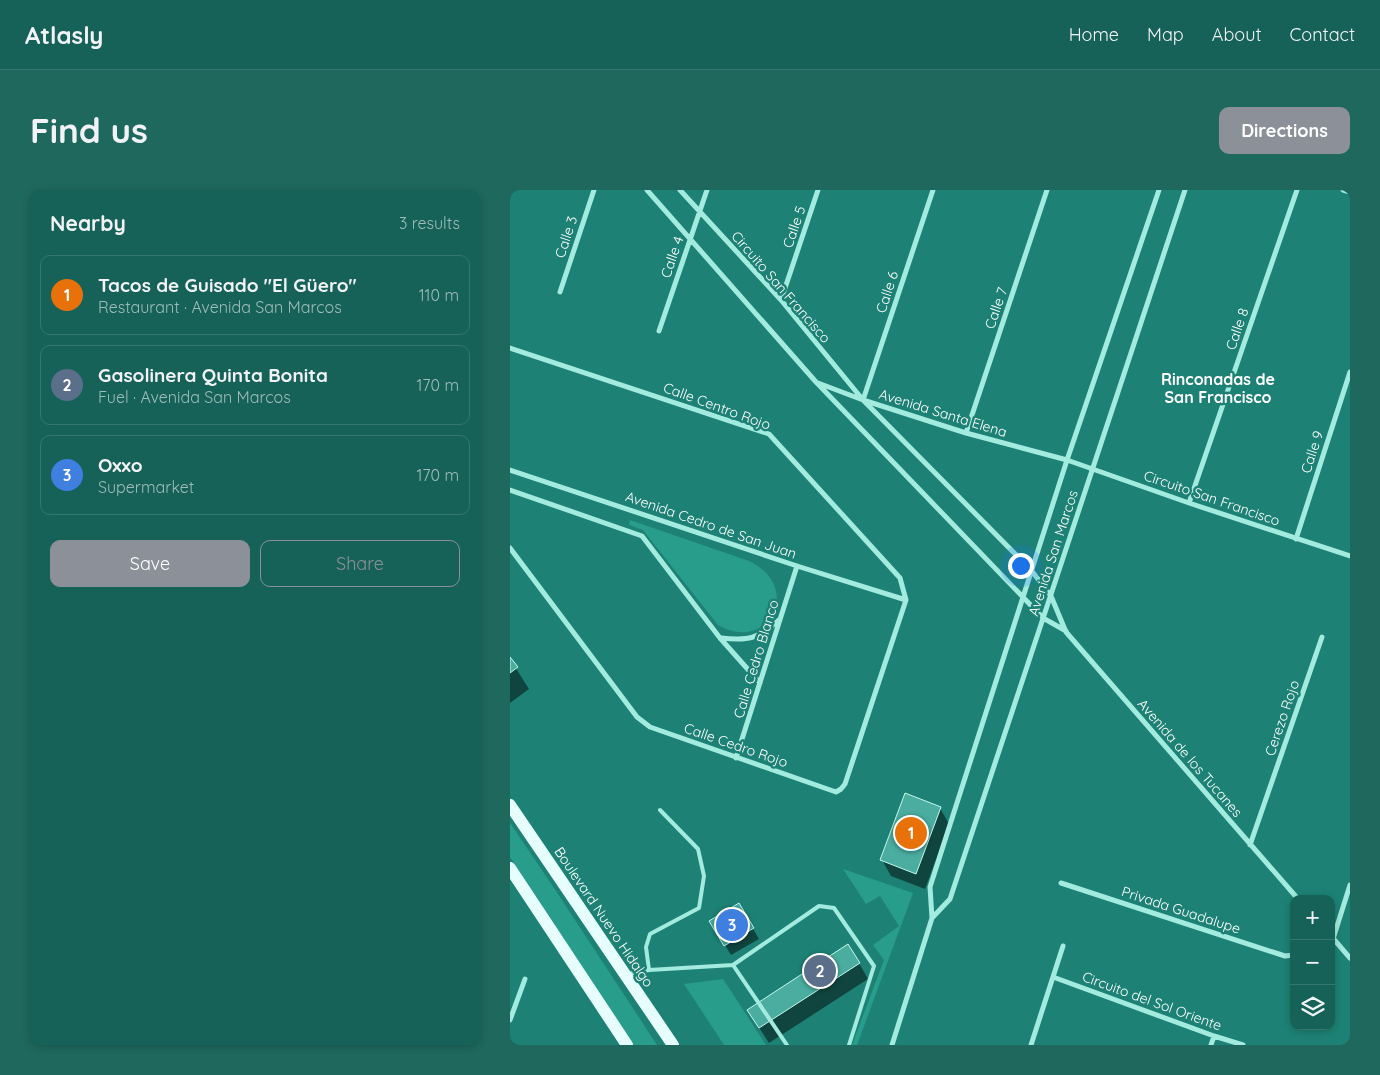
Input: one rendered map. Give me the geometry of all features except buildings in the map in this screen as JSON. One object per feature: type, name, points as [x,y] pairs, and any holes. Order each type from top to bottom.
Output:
[{"type":"main road","name":"Boulevard Nuevo Hidalgo","points":[[510,805],[674,1045]]},
{"type":"main road","points":[[512,874],[627,1045]]},
{"type":"street","name":"Calle 3","points":[[560,292],[594,190]]},
{"type":"street","points":[[647,190],[816,382]]},
{"type":"street","name":"Circuito San Francisco","points":[[680,190],[781,300],[863,400],[1031,570]]},
{"type":"street","name":"Calle 4","points":[[659,331],[707,190]]},
{"type":"street","name":"Calle 5","points":[[781,300],[818,190]]},
{"type":"street","name":"Calle 6","points":[[863,400],[933,190]]},
{"type":"street","name":"Calle 7","points":[[966,433],[1048,190]]},
{"type":"street","name":"Avenida San Marcos","points":[[892,1045],[932,918],[930,887],[1022,596],[1159,190]]},
{"type":"street","name":"Avenida San Marcos","points":[[932,918],[950,899],[1185,190]]},
{"type":"street","name":"Calle 8","points":[[1189,504],[1296,190]]},
{"type":"street","points":[[1343,190],[1350,192]]},
{"type":"street","name":"Calle Centro Rojo","points":[[510,348],[769,434],[900,578],[906,600]]},
{"type":"street","name":"Calle 9","points":[[1296,539],[1350,372]]},
{"type":"street","name":"Avenida Santa Elena","points":[[816,382],[863,400],[966,433],[1067,460]]},
{"type":"street","name":"Avenida de los Tucanes","points":[[816,382],[1043,618],[1066,632],[1294,895]]},
{"type":"street","name":"Circuito San Francisco","points":[[1067,460],[1189,504],[1350,556]]},
{"type":"street","name":"Avenida Cedro de San Juan","points":[[510,470],[797,566],[906,600]]},
{"type":"street","points":[[510,490],[642,536],[720,638],[760,683]]},
{"type":"street","name":"Calle Cedro Rojo","points":[[510,548],[637,717],[650,727],[836,792],[845,784],[906,600]]},
{"type":"street","name":"Calle Cedro Blanco","points":[[736,758],[797,566]]},
{"type":"street","name":"Avenida de los Tucanes","points":[[1031,570],[1051,596],[1066,632]]},
{"type":"street","points":[[720,638],[744,640],[762,634],[780,619]]},
{"type":"street","name":"Cerezo Rojo","points":[[1250,845],[1322,637]]},
{"type":"street","name":"Privada Guadalupe","points":[[1061,883],[1285,956],[1290,955]]},
{"type":"street","points":[[1335,930],[1350,885]]},
{"type":"street","points":[[1333,940],[1350,958]]},
{"type":"street","points":[[1031,1045],[1063,946]]},
{"type":"street","name":"Circuito del Sol Oriente","points":[[1053,977],[1243,1045]]},
{"type":"street","points":[[510,1020],[525,979]]},
{"type":"street","points":[[1210,1045],[1214,1036]]},
{"type":"lane","points":[[649,970],[646,947],[650,934],[699,908],[704,876],[698,849],[660,810]]},
{"type":"lane","points":[[625,975],[649,970],[733,965],[820,906],[834,908],[874,966],[849,1045]]},
{"type":"lane","points":[[733,965],[787,1045]]},
{"type":"green space","points":[[630,520],[749,561],[766,573],[775,586],[777,601],[773,614],[764,625],[751,631],[736,632],[718,625],[643,530],[629,525]]},
{"type":"green space","points":[[510,823],[657,1045],[633,1045],[510,857]]},
{"type":"green space","points":[[843,869],[913,893],[857,1045],[852,1045],[884,960],[873,945],[899,926],[880,896],[866,904]]},
{"type":"green space","points":[[723,979],[766,1045],[724,1045],[684,984]]},
{"type":"place","name":"Tacos de Guisado \"El Güero\"","points":[[911,833]]},
{"type":"place","name":"Oxxo","points":[[732,925]]},
{"type":"place","name":"Gasolinera Quinta Bonita","points":[[820,971]]},
{"type":"district","name":"Rinconadas de San Francisco","points":[[1218,388]]}]
